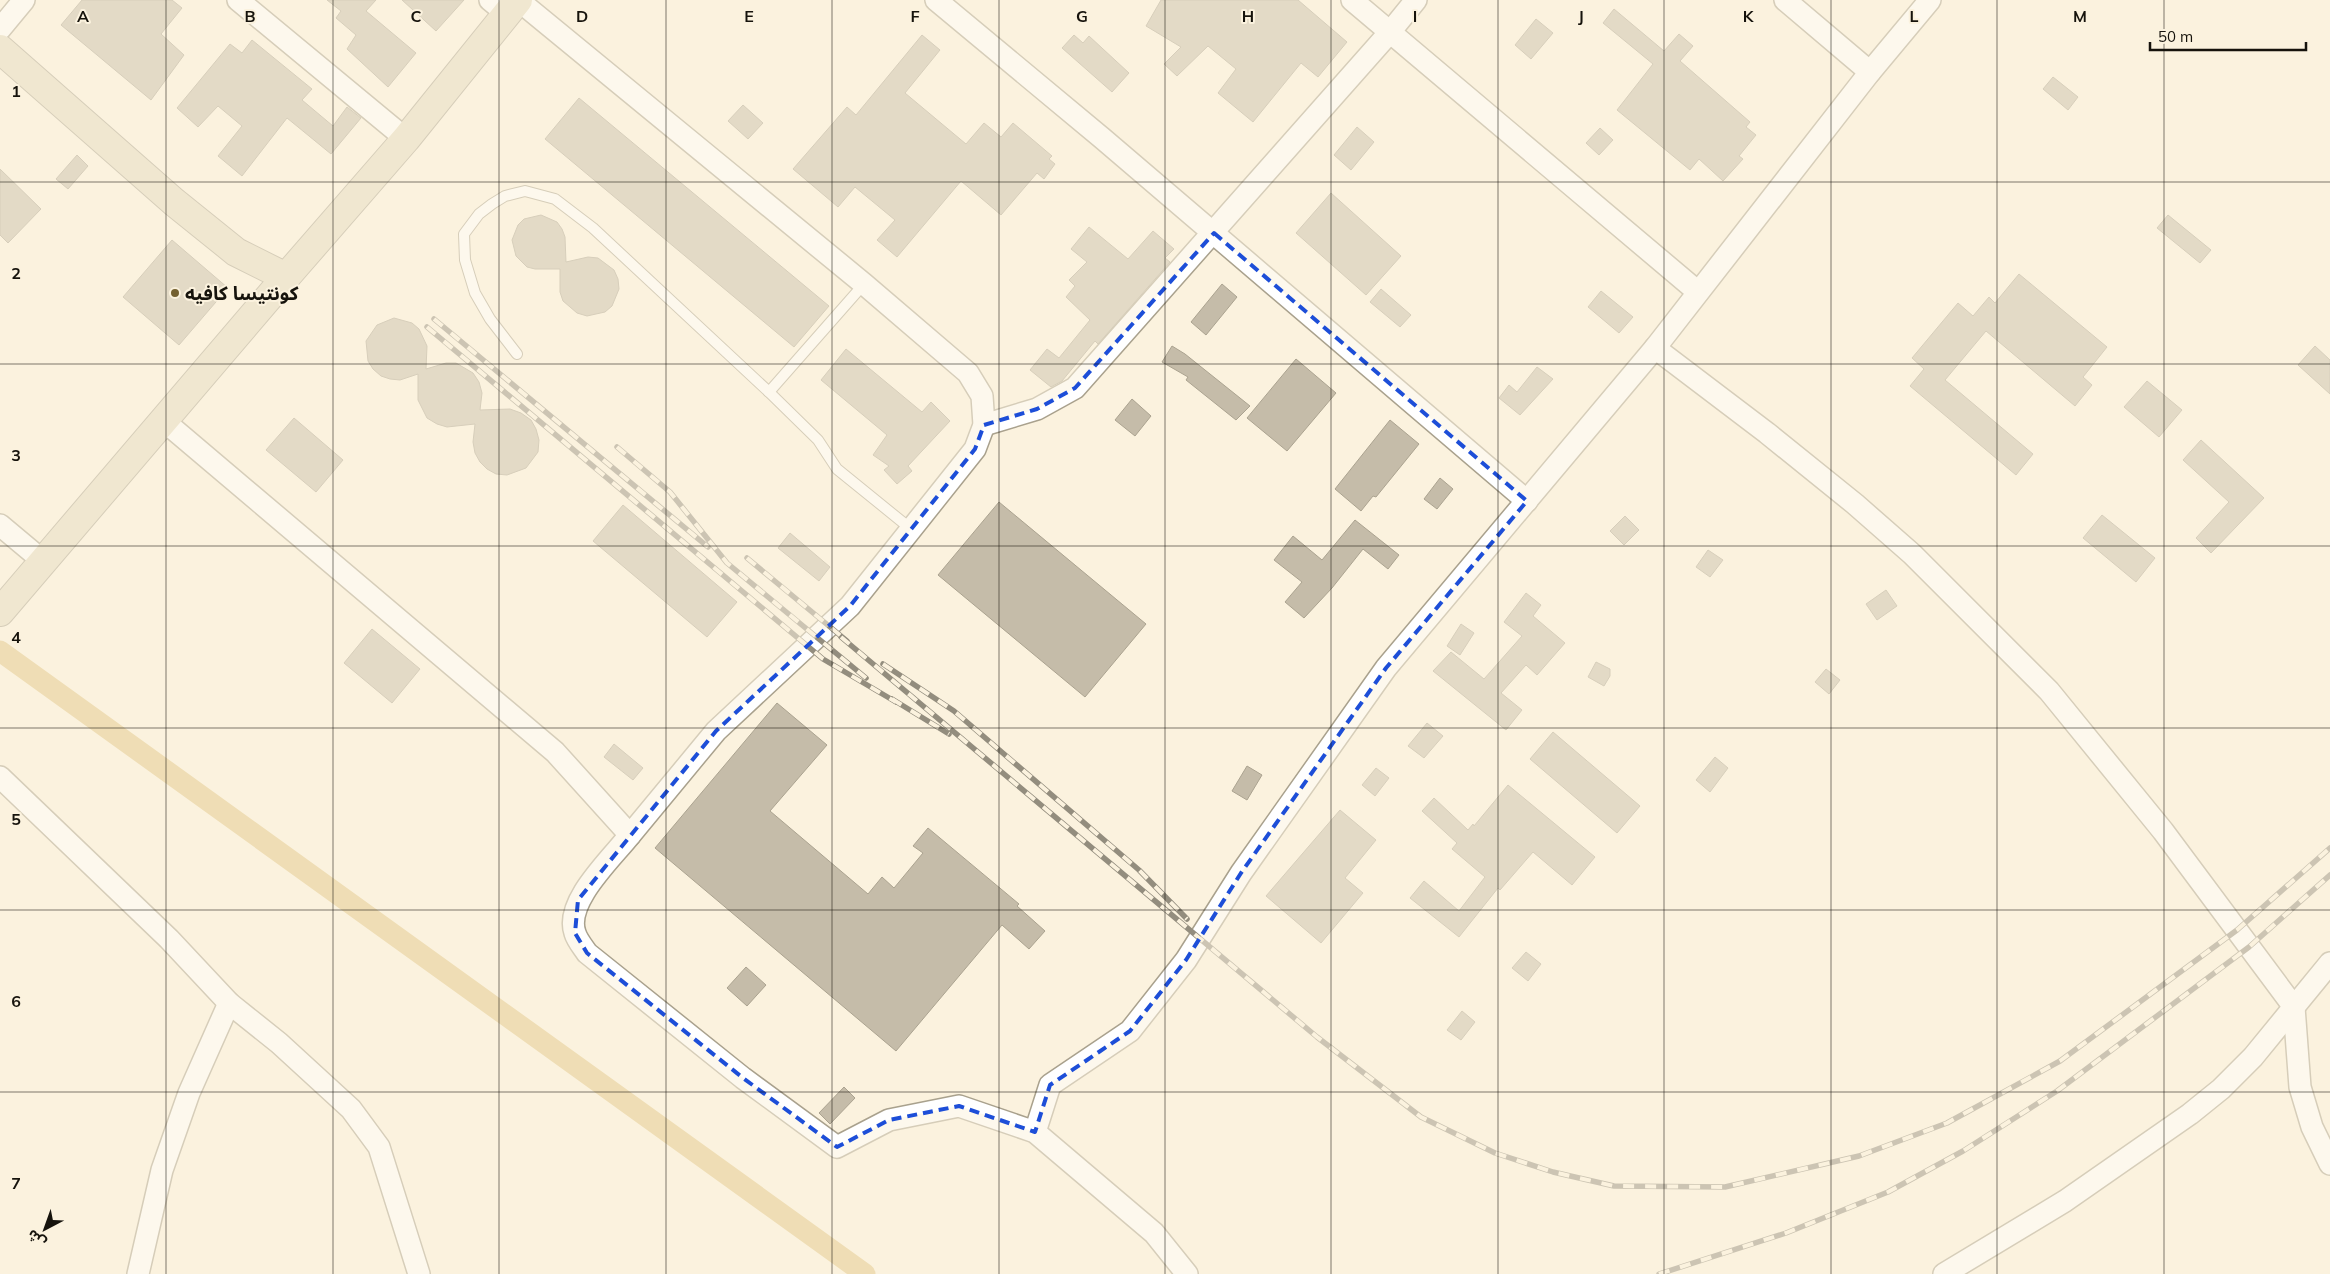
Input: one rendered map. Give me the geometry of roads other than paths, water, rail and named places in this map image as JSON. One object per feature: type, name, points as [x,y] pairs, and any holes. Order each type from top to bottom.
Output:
[{"type":"main road","points":[[1,612],[406,139],[508,4]]},
{"type":"main road","points":[[0,49],[174,202],[236,252],[286,277]]},
{"type":"street","points":[[0,29],[24,0]]},
{"type":"street","points":[[238,0],[406,139]]},
{"type":"street","points":[[936,0],[1214,233],[1527,501]]},
{"type":"street","points":[[1352,0],[1698,292]]},
{"type":"street","points":[[984,425],[1037,409],[1075,388],[1214,233],[1416,0]]},
{"type":"street","points":[[1785,0],[1870,72]]},
{"type":"street","points":[[1035,1132],[1050,1085],[1130,1031],[1186,960],[1241,873],[1386,668],[1655,348],[1870,72],[1930,0]]},
{"type":"street","points":[[508,4],[864,284],[968,373],[982,396],[984,425],[976,448],[850,606],[716,731],[578,900],[573,919],[575,933],[587,952],[751,1084],[837,1147],[889,1120],[959,1106],[1035,1132],[1154,1234],[1187,1274]]},
{"type":"street","points":[[1655,348],[1767,432],[1855,504],[1912,554],[2050,691],[2163,831],[2294,1007],[2300,1087],[2312,1127],[2330,1164]]},
{"type":"street","points":[[164,421],[554,752],[630,836]]},
{"type":"street","points":[[0,525],[43,561]]},
{"type":"street","points":[[0,777],[169,939],[229,1004],[279,1044],[351,1109],[369,1130],[379,1146],[419,1274]]},
{"type":"street","points":[[1944,1274],[2065,1201],[2190,1114],[2221,1089],[2253,1057],[2330,963]]},
{"type":"street","points":[[138,1274],[162,1170],[188,1093],[229,1004]]},
{"type":"lane","points":[[517,354],[490,319],[475,293],[465,260],[464,234],[479,214],[492,204],[505,196],[525,191],[555,199],[593,228],[818,440],[837,469],[910,529]]},
{"type":"lane","points":[[769,392],[864,284]]},
{"type":"waterway","points":[[0,651],[865,1274]]},
{"type":"railway","points":[[434,319],[708,547]]},
{"type":"railway","points":[[427,327],[823,659],[896,702]]},
{"type":"railway","points":[[617,447],[670,492],[727,563],[866,678]]},
{"type":"railway","points":[[747,558],[847,641]]},
{"type":"railway","points":[[841,637],[1317,1037],[1421,1117],[1495,1153],[1553,1172],[1614,1186],[1725,1187],[1859,1156],[1947,1123],[2060,1061],[2237,930],[2330,848]]},
{"type":"railway","points":[[883,664],[954,711],[1139,870],[1187,919]]},
{"type":"railway","points":[[892,699],[949,734]]},
{"type":"railway","points":[[1659,1274],[1786,1233],[1888,1192],[1963,1151],[2057,1091],[2249,947],[2330,875]]},
{"type":"place","name":"كونتيسا كافيه","points":[[175,293]]}]
